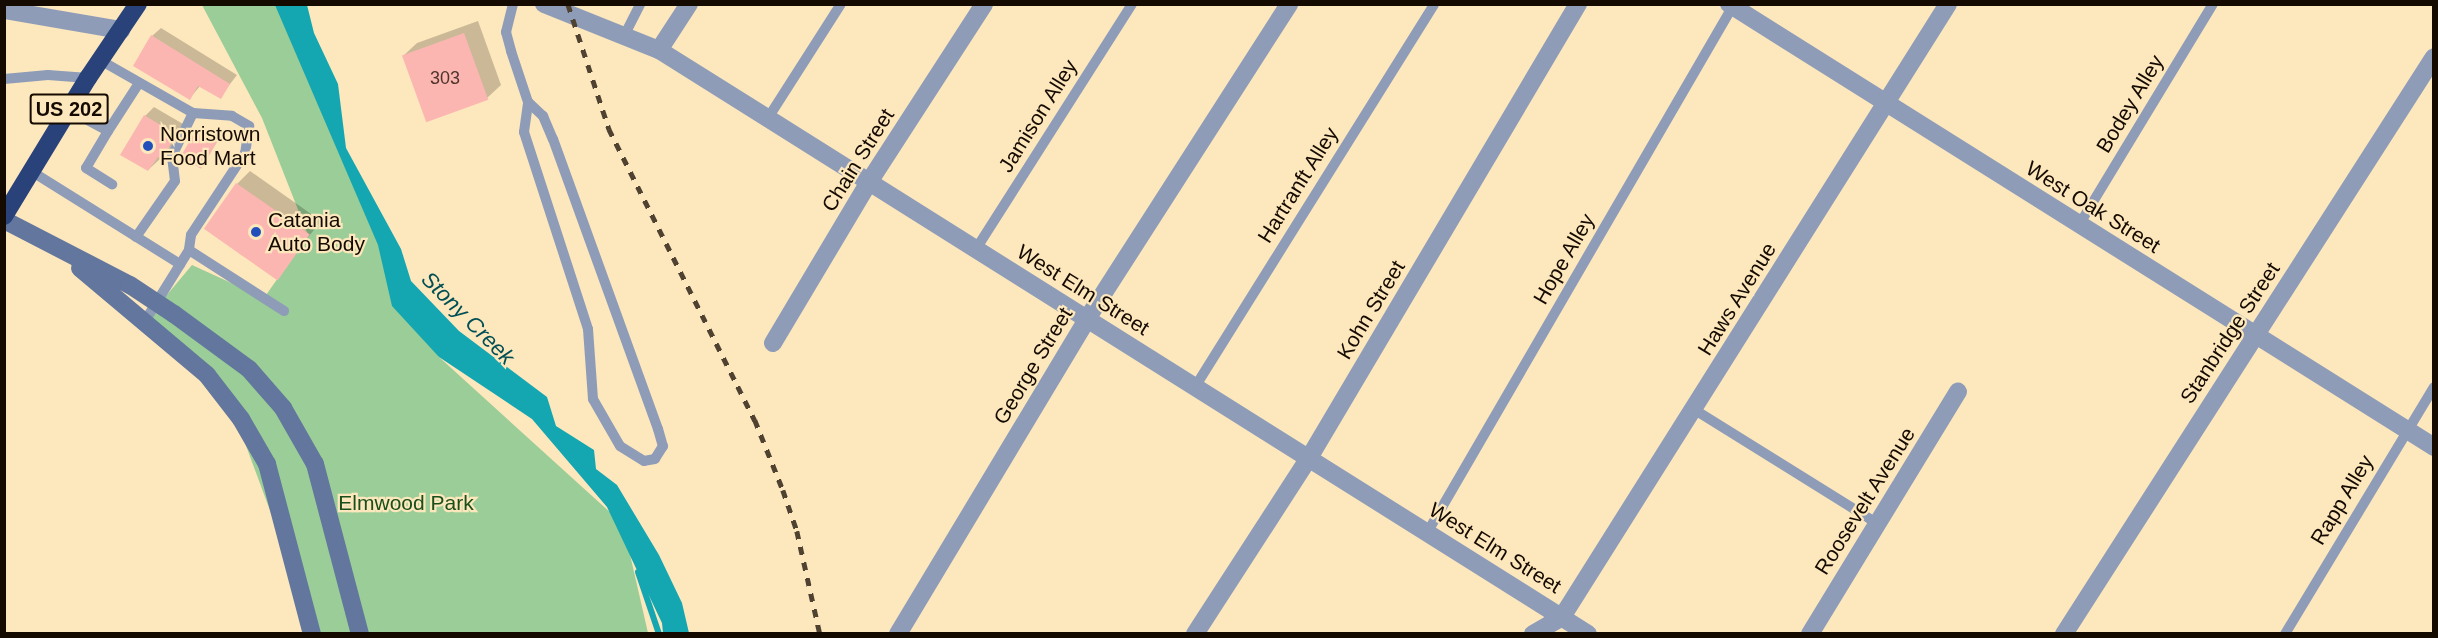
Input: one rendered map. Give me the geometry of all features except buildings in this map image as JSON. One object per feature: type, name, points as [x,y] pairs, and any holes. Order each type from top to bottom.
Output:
[{"type":"highway","name":"US 202","points":[[4,218],[88,78],[138,4]]},
{"type":"street","name":"West Elm Street","points":[[544,4],[659,50],[1427,533],[1562,625],[1588,633]]},
{"type":"street","points":[[659,50],[689,4]]},
{"type":"street","name":"Chain Street","points":[[773,343],[869,182],[984,4]]},
{"type":"street","name":"George Street","points":[[898,633],[1087,319],[1289,4]]},
{"type":"street","name":"Kohn Street","points":[[1195,633],[1309,458],[1578,4]]},
{"type":"street","name":"Haws Avenue","points":[[1533,633],[1562,625],[1884,103],[1948,4]]},
{"type":"street","name":"West Oak Street","points":[[1732,5],[2254,337],[2433,447]]},
{"type":"street","points":[[4,10],[121,30]]},
{"type":"street","name":"Stanbridge Street","points":[[2064,633],[2433,57]]},
{"type":"street","points":[[4,218],[66,254],[130,285],[249,369],[283,408],[315,464],[360,633]]},
{"type":"street","points":[[66,254],[207,375],[241,419],[267,464],[309,630]]},
{"type":"street","name":"Roosevelt Avenue","points":[[1810,633],[1959,392]]},
{"type":"lane","points":[[513,4],[506,32],[528,102],[524,132],[588,329],[593,399],[620,446],[644,461],[655,459],[663,446],[658,429],[553,139],[543,117],[528,102]]},
{"type":"lane","points":[[624,36],[640,4]]},
{"type":"lane","points":[[768,118],[841,4]]},
{"type":"lane","name":"Jamison Alley","points":[[976,249],[1132,4]]},
{"type":"lane","name":"Hartranft Alley","points":[[1195,387],[1434,4]]},
{"type":"lane","name":"Bodey Alley","points":[[2079,225],[2213,4]]},
{"type":"lane","name":"Hope Alley","points":[[1427,533],[1732,5]]},
{"type":"lane","points":[[100,60],[193,113],[232,116],[249,126],[245,153],[190,235],[189,250],[145,321]]},
{"type":"lane","points":[[4,79],[48,75],[88,78]]},
{"type":"lane","points":[[112,184],[86,168],[139,83]]},
{"type":"lane","points":[[69,110],[108,131]]},
{"type":"lane","points":[[136,237],[176,181],[172,156],[193,113]]},
{"type":"lane","points":[[32,171],[180,264]]},
{"type":"lane","points":[[189,250],[284,311]]},
{"type":"lane","name":"Rapp Alley","points":[[2284,633],[2433,387]]},
{"type":"lane","points":[[1695,410],[1878,524]]},
{"type":"green space","name":"Elmwood Park","points":[[202,5],[277,5],[439,357],[623,524],[648,633],[312,633],[305,605],[232,408],[145,321],[192,265],[264,298],[308,235],[262,118]]},
{"type":"water","points":[[275,5],[307,5],[314,33],[338,84],[346,148],[401,249],[411,281],[459,331],[547,397],[556,426],[594,450],[596,469],[617,485],[659,555],[682,603],[689,633],[663,633],[662,623],[607,507],[532,419],[439,357],[392,306],[378,245]]},
{"type":"waterway","name":"Stony Creek","points":[[638,572],[659,634]]},
{"type":"railway","points":[[568,4],[609,129],[755,420],[797,531],[820,634]]},
{"type":"place","name":"Norristown Food Mart","points":[[148,146]]},
{"type":"place","name":"Catania Auto Body","points":[[256,232]]}]
